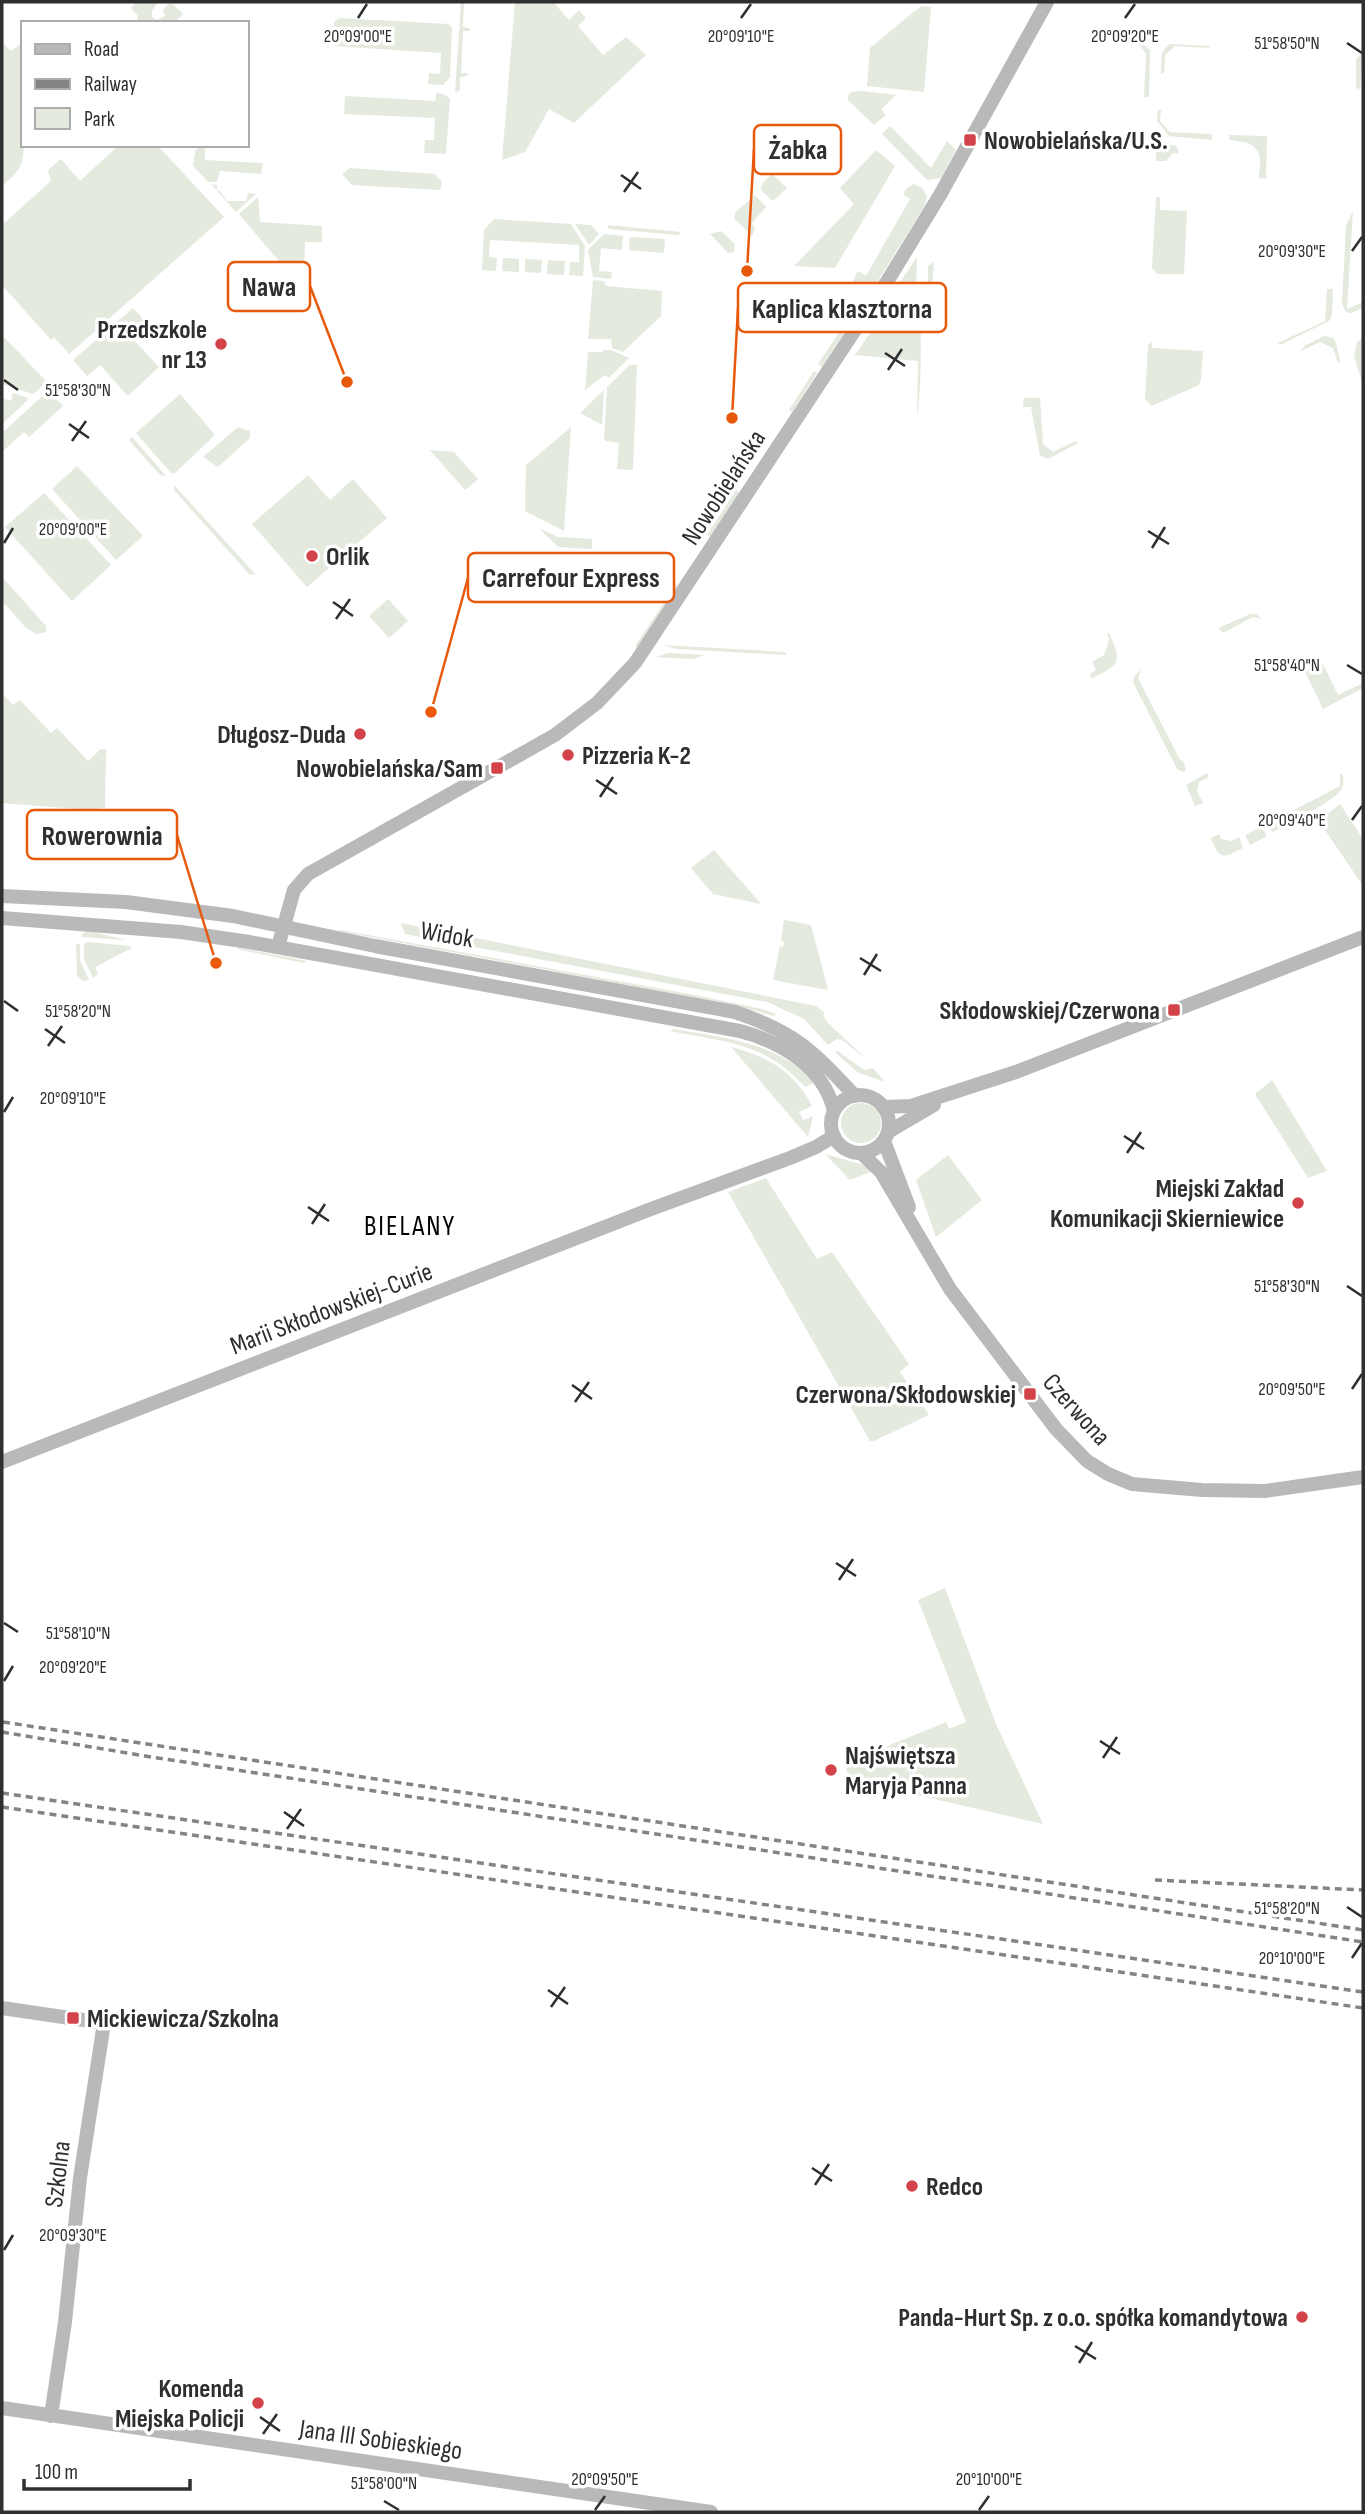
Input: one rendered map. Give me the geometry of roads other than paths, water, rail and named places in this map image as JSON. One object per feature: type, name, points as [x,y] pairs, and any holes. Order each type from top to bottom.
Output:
[{"type":"main road","name":"Nowobielańska","points":[[278,947],[294,890],[308,874],[555,735],[597,703],[635,663],[888,280],[940,195],[1047,2]]},
{"type":"main road","name":"Widok","points":[[2,896],[126,902],[233,916],[389,948],[735,1012],[774,1026],[797,1040],[821,1059],[855,1096]]},
{"type":"main road","name":"Widok","points":[[2,918],[181,932],[278,947],[757,1036],[789,1052],[819,1077],[831,1096],[834,1111]]},
{"type":"main road","points":[[883,1107],[911,1106],[1016,1072],[1363,937]]},
{"type":"main road","points":[[886,1137],[888,1119],[883,1107],[871,1097],[855,1096],[839,1104],[834,1111],[831,1128],[845,1149],[860,1153],[870,1152],[886,1137],[956,1093]]},
{"type":"main road","name":"Marii Skłodowskiej-Curie","points":[[2,1462],[651,1209],[790,1158],[834,1136]]},
{"type":"main road","name":"Czerwona","points":[[886,1137],[915,1229]]},
{"type":"main road","name":"Czerwona","points":[[860,1153],[881,1172],[950,1289],[1056,1429],[1087,1461],[1132,1484],[1202,1490],[1265,1491],[1363,1477]]},
{"type":"main road","name":"Szkolna","points":[[2,2008],[104,2023],[80,2178],[65,2322],[51,2416]]},
{"type":"main road","name":"Jana III Sobieskiego","points":[[2,2408],[711,2512]]},
{"type":"railway","points":[[3,1722],[1363,1930]]},
{"type":"railway","points":[[2,1732],[1363,1942]]},
{"type":"railway","points":[[2,1793],[1363,1992]]},
{"type":"railway","points":[[2,1807],[1363,2008]]},
{"type":"railway","points":[[1155,1880],[1363,1890]]},
{"type":"place","name":"Nowobielańska/U.S.","points":[[970,140]]},
{"type":"place","name":"Żabka","points":[[747,271]]},
{"type":"place","name":"Przedszkole nr 13","points":[[221,344]]},
{"type":"place","name":"Nawa","points":[[347,382]]},
{"type":"place","name":"Kaplica klasztorna","points":[[732,418]]},
{"type":"place","name":"Orlik","points":[[312,556]]},
{"type":"place","name":"Carrefour Express","points":[[431,712]]},
{"type":"place","name":"Długosz-Duda","points":[[360,734]]},
{"type":"place","name":"Pizzeria K-2","points":[[568,755]]},
{"type":"place","name":"Nowobielańska/Sam","points":[[497,768]]},
{"type":"place","name":"Rowerownia","points":[[216,963]]},
{"type":"place","name":"Skłodowskiej/Czerwona","points":[[1174,1010]]},
{"type":"place","name":"Miejski Zakład Komunikacji Skierniewice","points":[[1298,1203]]},
{"type":"place","name":"Czerwona/Skłodowskiej","points":[[1030,1394]]},
{"type":"place","name":"Najświętsza Maryja Panna","points":[[831,1770]]},
{"type":"place","name":"Mickiewicza/Szkolna","points":[[73,2018]]},
{"type":"place","name":"Redco","points":[[912,2186]]},
{"type":"place","name":"Panda-Hurt Sp. z o.o. spółka komandytowa","points":[[1302,2317]]},
{"type":"place","name":"Komenda Miejska Policji","points":[[258,2403]]},
{"type":"district","name":"BIELANY","points":[[410,1225]]}]
